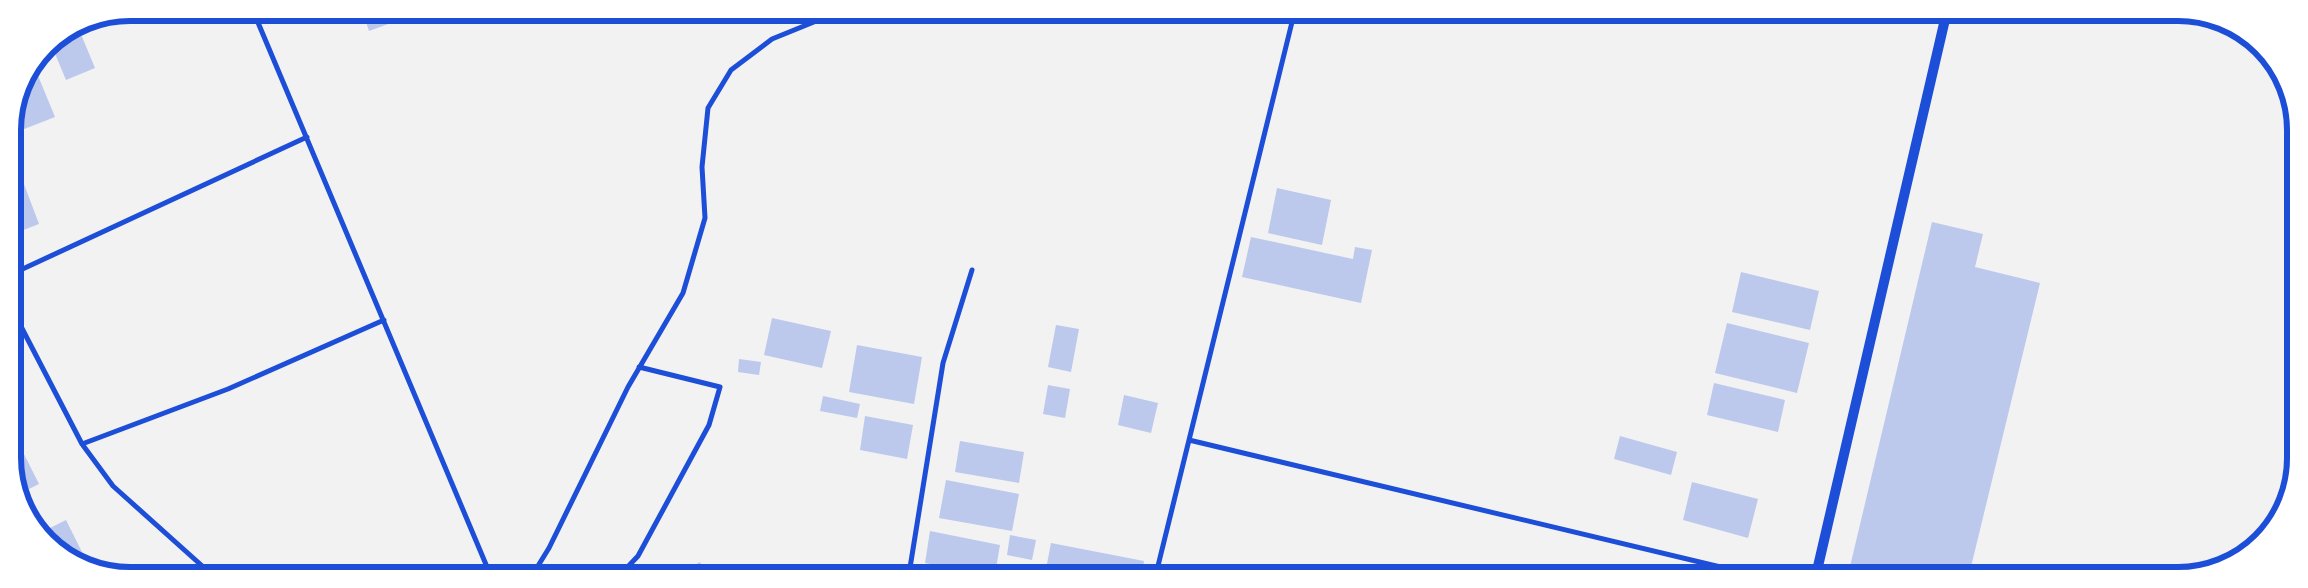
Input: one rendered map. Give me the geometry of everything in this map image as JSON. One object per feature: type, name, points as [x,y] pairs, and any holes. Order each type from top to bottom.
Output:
[{"type":"main road","points":[[1818,567],[1944,21]]},
{"type":"street","points":[[257,21],[487,567]]},
{"type":"street","points":[[537,567],[639,367],[683,293],[705,218],[702,167],[708,108],[731,70],[772,39],[816,21]]},
{"type":"street","points":[[1158,567],[1292,21]]},
{"type":"street","points":[[21,269],[307,137]]},
{"type":"street","points":[[910,567],[944,363],[972,270]]},
{"type":"street","points":[[82,444],[228,389],[384,320]]},
{"type":"street","points":[[21,326],[82,444],[113,486],[203,567]]},
{"type":"street","points":[[627,567],[638,556],[709,425],[720,387],[639,367]]},
{"type":"street","points":[[1189,440],[1721,567]]},
{"type":"building","points":[[366,21],[396,21],[369,31]]},
{"type":"building","points":[[81,34],[95,68],[66,80],[54,52]]},
{"type":"building","points":[[37,74],[55,117],[21,130],[25,102]]},
{"type":"building","points":[[21,176],[39,224],[21,231]]},
{"type":"building","points":[[1277,188],[1331,200],[1322,245],[1268,233]]},
{"type":"building","points":[[1932,222],[1983,234],[1975,267],[2040,283],[1971,567],[1850,567]]},
{"type":"building","points":[[1251,237],[1353,259],[1355,247],[1372,250],[1361,303],[1242,277]]},
{"type":"building","points":[[1741,272],[1819,291],[1810,330],[1732,312]]},
{"type":"building","points":[[772,318],[831,331],[822,368],[764,355]]},
{"type":"building","points":[[1727,323],[1809,343],[1797,393],[1715,373]]},
{"type":"building","points":[[1056,325],[1079,329],[1071,372],[1048,367]]},
{"type":"building","points":[[857,345],[922,357],[914,404],[849,392]]},
{"type":"building","points":[[739,359],[761,362],[759,375],[738,372]]},
{"type":"building","points":[[1714,383],[1785,400],[1778,432],[1707,415]]},
{"type":"building","points":[[1048,385],[1070,389],[1065,418],[1043,414]]},
{"type":"building","points":[[1124,395],[1158,403],[1151,433],[1118,425]]},
{"type":"building","points":[[823,396],[860,404],[857,418],[820,411]]},
{"type":"building","points":[[865,416],[913,425],[907,459],[860,450]]},
{"type":"building","points":[[1620,436],[1677,452],[1671,475],[1614,459]]},
{"type":"building","points":[[960,441],[1024,452],[1019,483],[955,472]]},
{"type":"building","points":[[21,448],[39,484],[26,490],[22,472]]},
{"type":"building","points":[[946,480],[1019,494],[1012,531],[939,518]]},
{"type":"building","points":[[1692,482],[1758,499],[1748,538],[1683,520]]},
{"type":"building","points":[[66,520],[84,556],[64,544],[48,529]]},
{"type":"building","points":[[930,531],[1000,545],[996,567],[945,567],[925,563]]},
{"type":"building","points":[[1010,535],[1036,540],[1032,560],[1007,555]]},
{"type":"building","points":[[1051,543],[1144,561],[1143,567],[1046,567]]},
{"type":"building","points":[[700,562],[702,567],[691,567]]}]
